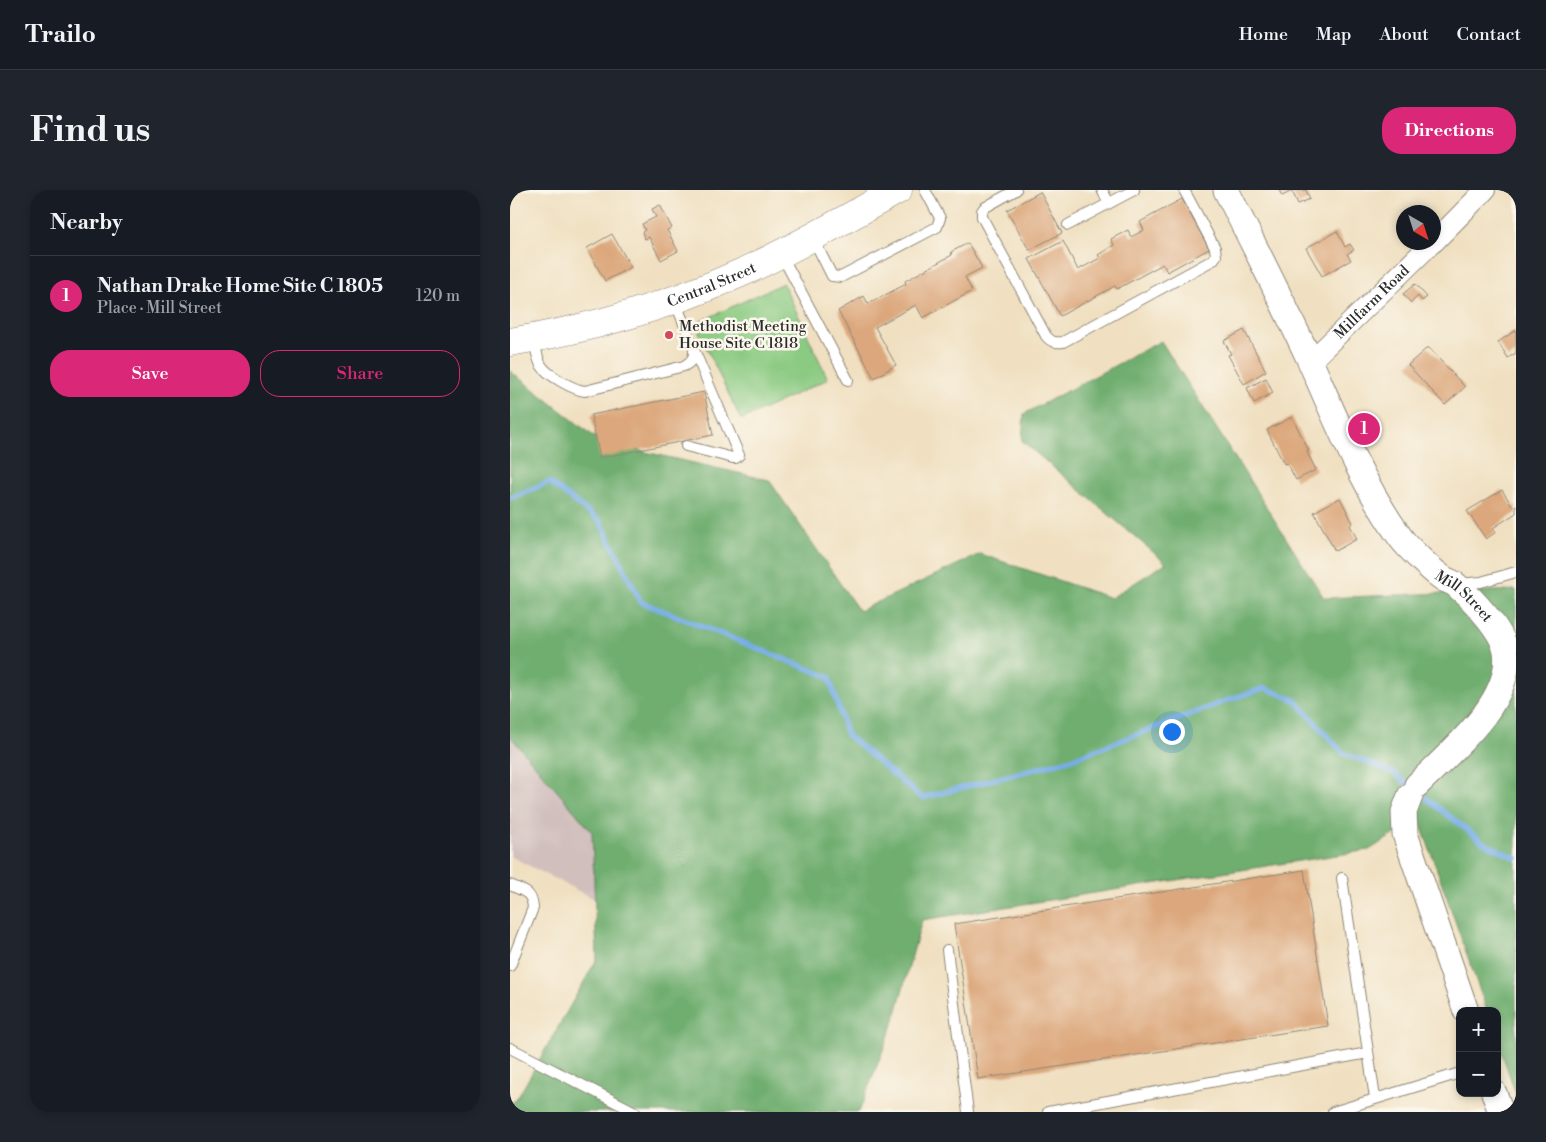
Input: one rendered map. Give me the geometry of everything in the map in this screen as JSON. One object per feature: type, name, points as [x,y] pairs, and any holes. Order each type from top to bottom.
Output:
[{"type":"main road","name":"Central Street","points":[[522,340],[573,330],[619,318],[675,300],[744,272],[898,190]]},
{"type":"street","name":"Mill Street","points":[[1226,190],[1268,272],[1364,480],[1386,518],[1402,540],[1444,579],[1456,585],[1495,626],[1506,650],[1505,672],[1499,690],[1490,706],[1468,735],[1414,790],[1404,812],[1404,834],[1465,1007]]},
{"type":"street","name":"Millfarm Road","points":[[1441,234],[1485,190]]},
{"type":"street","name":"Millfarm Road","points":[[1310,362],[1425,250]]},
{"type":"street","points":[[1495,1097],[1501,1112]]},
{"type":"lane","points":[[812,236],[832,276],[841,277],[937,227],[940,218],[925,190]]},
{"type":"lane","points":[[1016,190],[984,208],[982,217],[1046,336],[1053,342],[1058,343],[1213,260],[1216,256],[1215,248],[1184,190]]},
{"type":"lane","points":[[1102,190],[1109,203]]},
{"type":"lane","points":[[1068,225],[1134,190]]},
{"type":"lane","points":[[781,253],[848,380]]},
{"type":"lane","points":[[675,300],[739,455],[736,458],[732,458],[686,446]]},
{"type":"lane","points":[[522,340],[547,372],[577,390],[585,391],[684,366],[692,361],[695,354],[694,349]]},
{"type":"lane","points":[[1456,585],[1481,582],[1516,572]]},
{"type":"lane","points":[[1342,878],[1375,1098]]},
{"type":"lane","points":[[510,885],[526,892],[532,899],[533,908],[510,966]]},
{"type":"lane","points":[[947,950],[968,1112]]},
{"type":"lane","points":[[510,1048],[635,1112]]},
{"type":"lane","points":[[1048,1112],[1368,1053]]},
{"type":"lane","points":[[1333,1112],[1456,1074]]},
{"type":"shaded area","points":[[510,380],[645,925],[510,856]]},
{"type":"green space","points":[[783,283],[828,379],[741,420],[695,324]]},
{"type":"green space","points":[[1161,341],[1324,598],[1516,590],[1516,1094],[1501,1051],[1501,1007],[1486,1007],[1419,819],[1369,850],[922,920],[893,1024],[859,1112],[510,1112],[510,1104],[517,1099],[597,959],[592,832],[510,736],[510,371],[601,442],[769,480],[859,611],[980,554],[1111,598],[1166,563],[1022,441],[1024,414]]},
{"type":"building","points":[[1279,190],[1306,190],[1310,199],[1298,204],[1292,191],[1282,196]]},
{"type":"building","points":[[1040,192],[1062,233],[1029,250],[1007,210]]},
{"type":"building","points":[[1182,199],[1209,249],[1167,272],[1163,264],[1117,289],[1115,286],[1060,316],[1029,259],[1063,241],[1078,270],[1100,258],[1098,255],[1114,245],[1111,239],[1128,230],[1131,237],[1144,230],[1140,222]]},
{"type":"building","points":[[660,205],[672,228],[667,230],[678,251],[661,260],[649,237],[645,239],[642,232],[645,230],[642,224],[656,217],[652,209]]},
{"type":"building","points":[[1337,231],[1345,247],[1350,244],[1354,250],[1347,254],[1351,260],[1322,276],[1306,248]]},
{"type":"building","points":[[612,234],[631,267],[605,281],[587,248]]},
{"type":"building","points":[[968,243],[982,268],[965,277],[972,291],[923,318],[916,305],[875,327],[896,365],[874,378],[838,311],[864,296],[868,304],[906,284],[905,281],[952,255],[951,252]]},
{"type":"building","points":[[1415,284],[1427,297],[1422,301],[1418,296],[1411,303],[1403,294]]},
{"type":"building","points":[[1244,330],[1266,371],[1244,384],[1228,355],[1231,354],[1224,341]]},
{"type":"building","points":[[1516,330],[1516,353],[1508,358],[1498,342]]},
{"type":"building","points":[[1428,347],[1465,387],[1445,405],[1408,365]]},
{"type":"building","points":[[1266,378],[1273,393],[1254,403],[1247,388]]},
{"type":"building","points":[[704,392],[713,435],[600,458],[591,415]]},
{"type":"building","points":[[1292,417],[1316,470],[1296,480],[1287,463],[1284,464],[1267,430]]},
{"type":"building","points":[[1502,490],[1513,507],[1516,505],[1516,513],[1493,528],[1496,532],[1486,539],[1467,511]]},
{"type":"building","points":[[1340,498],[1353,523],[1350,525],[1357,539],[1335,551],[1314,512]]},
{"type":"building","points":[[1304,870],[1328,1026],[978,1079],[954,924]]},
{"type":"waterway","points":[[510,498],[549,482],[600,521],[641,602],[829,677],[847,735],[922,798],[1069,760],[1265,688],[1295,700],[1343,753],[1394,773],[1410,786]]},
{"type":"waterway","points":[[1418,792],[1484,843],[1516,858]]},
{"type":"place","name":"Methodist Meeting House Site C 1818","points":[[669,335]]},
{"type":"place","name":"Nathan Drake Home Site C 1805","points":[[1364,429]]}]
